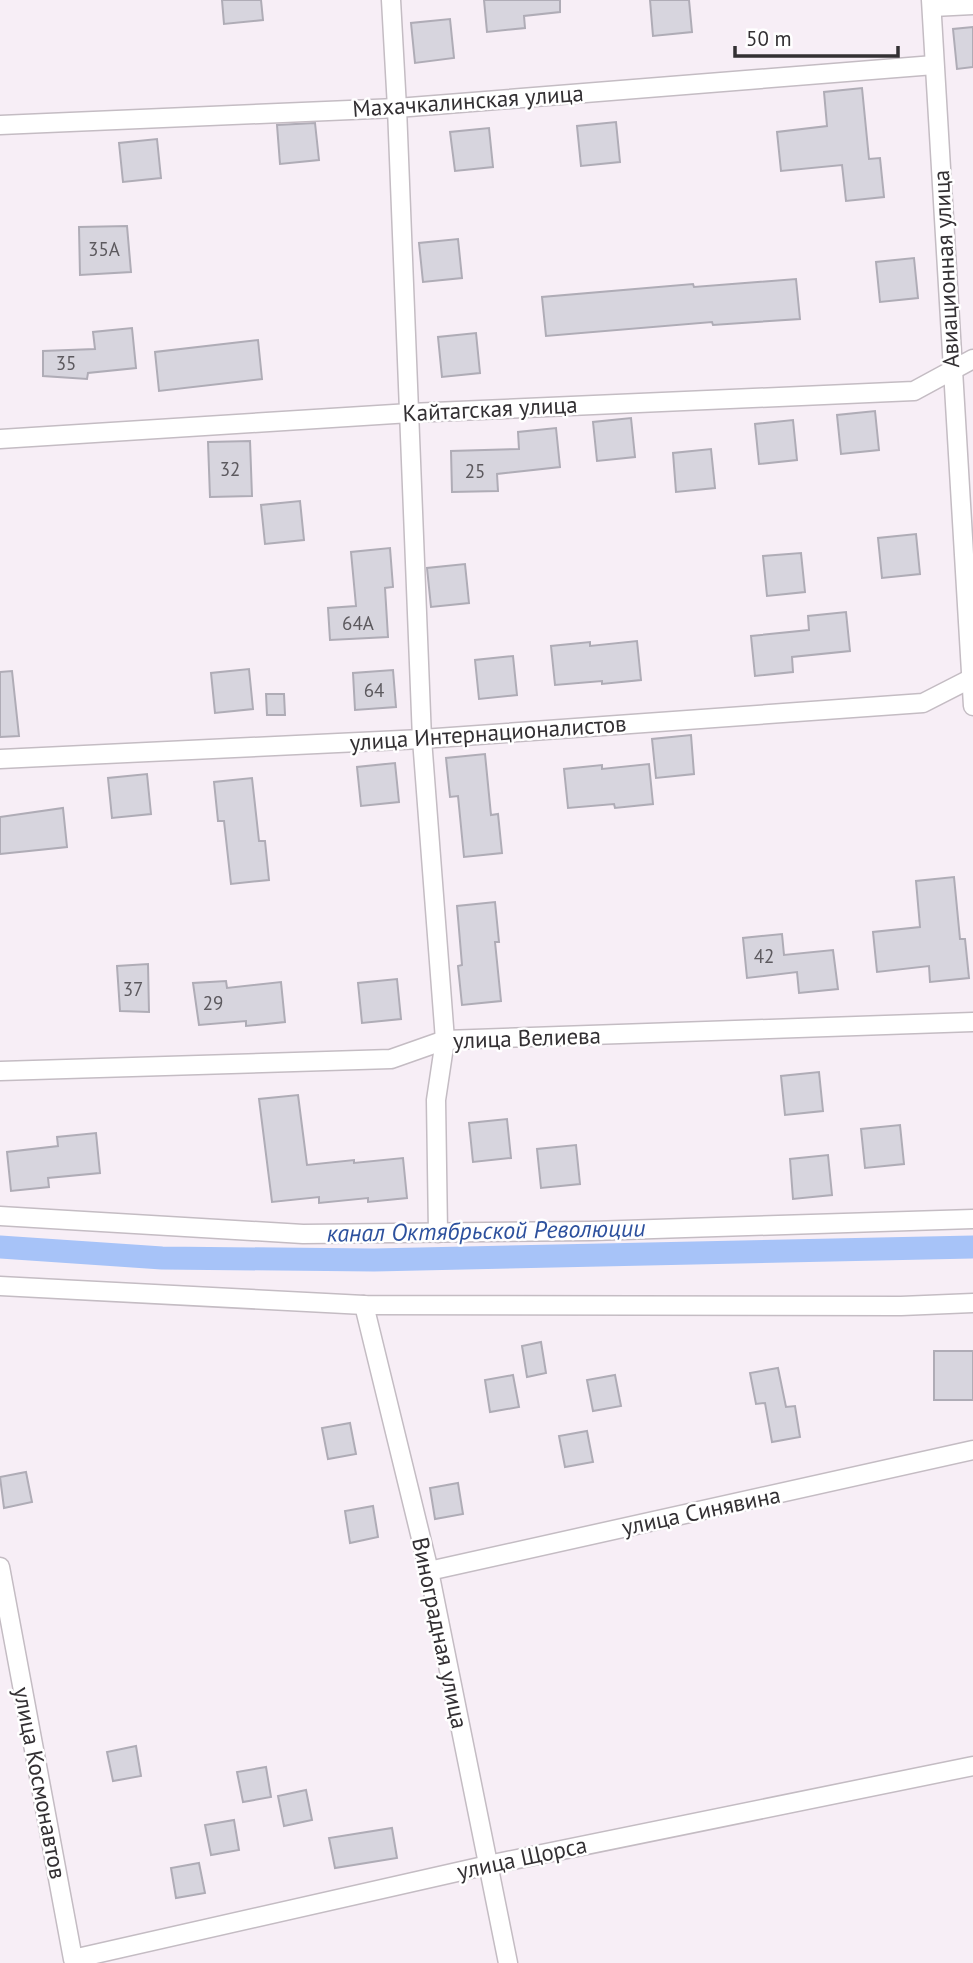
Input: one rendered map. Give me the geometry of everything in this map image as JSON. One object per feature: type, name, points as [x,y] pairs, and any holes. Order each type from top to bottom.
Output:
[{"type":"street","points":[[391,0],[422,739],[445,1040],[436,1100],[438,1233]]},
{"type":"street","points":[[932,4],[973,5]]},
{"type":"street","name":"Авиационная улица","points":[[932,4],[973,706]]},
{"type":"street","name":"Махачкалинская улица","points":[[0,125],[397,108],[934,65]]},
{"type":"street","name":"Кайтагская улица","points":[[0,439],[410,413],[914,391],[973,359]]},
{"type":"street","name":"улица Интернационалистов","points":[[0,759],[422,739],[923,703],[970,679]]},
{"type":"street","name":"улица Велиева","points":[[0,1071],[391,1059],[445,1040],[973,1022]]},
{"type":"street","points":[[0,1216],[303,1234],[605,1231],[973,1219]]},
{"type":"street","points":[[0,1286],[363,1305],[901,1306],[973,1303]]},
{"type":"street","name":"Виноградная улица","points":[[363,1305],[429,1571],[508,1963]]},
{"type":"street","name":"улица Синявина","points":[[429,1571],[973,1450]]},
{"type":"street","name":"улица Космонавтов","points":[[0,1567],[73,1959]]},
{"type":"street","name":"улица Щорса","points":[[73,1959],[488,1865],[973,1766]]},
{"type":"building","points":[[222,0],[261,0],[263,20],[224,24]]},
{"type":"building","points":[[484,0],[560,0],[560,12],[524,16],[525,28],[487,32]]},
{"type":"building","points":[[650,0],[689,0],[692,32],[653,36]]},
{"type":"building","points":[[450,19],[454,58],[415,63],[411,23]]},
{"type":"building","points":[[973,27],[973,67],[957,69],[953,29]]},
{"type":"building","points":[[862,88],[869,159],[880,158],[884,197],[846,201],[842,165],[781,171],[777,132],[827,126],[824,92]]},
{"type":"building","points":[[616,122],[620,162],[581,166],[577,126]]},
{"type":"building","points":[[315,123],[319,160],[280,164],[277,125]]},
{"type":"building","points":[[489,128],[493,167],[455,171],[450,132]]},
{"type":"building","points":[[157,139],[161,178],[123,182],[119,143]]},
{"type":"building","points":[[127,226],[131,272],[80,275],[79,227]]},
{"type":"building","points":[[458,239],[462,278],[423,282],[419,243]]},
{"type":"building","points":[[914,258],[918,298],[880,302],[876,262]]},
{"type":"building","points":[[796,279],[800,319],[713,325],[712,322],[546,336],[542,297],[693,284],[694,287]]},
{"type":"building","points":[[132,328],[136,368],[88,373],[87,379],[43,376],[43,351],[95,349],[93,332]]},
{"type":"building","points":[[476,333],[480,373],[442,377],[438,337]]},
{"type":"building","points":[[258,340],[262,379],[159,391],[155,352]]},
{"type":"building","points":[[875,411],[879,450],[841,454],[837,415]]},
{"type":"building","points":[[631,418],[635,457],[597,461],[593,422]]},
{"type":"building","points":[[793,420],[797,460],[759,464],[755,424]]},
{"type":"building","points":[[556,428],[560,467],[497,474],[498,491],[452,492],[451,451],[519,449],[518,432]]},
{"type":"building","points":[[250,441],[252,496],[210,497],[208,442]]},
{"type":"building","points":[[711,449],[715,488],[676,492],[673,453]]},
{"type":"building","points":[[300,501],[304,540],[265,544],[261,505]]},
{"type":"building","points":[[916,534],[920,574],[882,578],[878,538]]},
{"type":"building","points":[[390,548],[393,587],[385,588],[388,637],[330,640],[328,608],[356,606],[351,552]]},
{"type":"building","points":[[801,553],[805,592],[767,596],[763,556]]},
{"type":"building","points":[[465,564],[469,603],[431,607],[427,568]]},
{"type":"building","points":[[846,612],[850,651],[792,657],[793,672],[755,676],[751,636],[809,630],[808,616]]},
{"type":"building","points":[[637,641],[641,680],[555,685],[551,646],[590,642],[590,646]]},
{"type":"building","points":[[513,656],[517,695],[479,699],[475,660]]},
{"type":"building","points":[[249,669],[253,709],[215,713],[211,673]]},
{"type":"building","points":[[393,670],[396,707],[355,710],[353,673]]},
{"type":"building","points":[[12,671],[19,736],[0,737],[0,672]]},
{"type":"building","points":[[266,694],[284,694],[285,715],[267,715]]},
{"type":"building","points":[[691,735],[694,774],[656,778],[652,739]]},
{"type":"building","points":[[485,754],[491,815],[498,814],[502,853],[464,857],[458,796],[450,797],[446,758]]},
{"type":"building","points":[[395,763],[399,802],[361,806],[357,767]]},
{"type":"building","points":[[649,764],[653,804],[615,808],[614,804],[568,808],[564,769],[602,765],[602,769]]},
{"type":"building","points":[[147,774],[151,814],[112,818],[108,778]]},
{"type":"building","points":[[252,778],[259,841],[265,841],[269,880],[231,884],[224,821],[218,821],[214,782]]},
{"type":"building","points":[[63,808],[67,847],[0,854],[0,817]]},
{"type":"building","points":[[954,877],[960,939],[965,939],[969,978],[930,982],[929,966],[877,972],[873,932],[920,927],[916,881]]},
{"type":"building","points":[[495,902],[499,942],[495,942],[501,1001],[462,1005],[457,906]]},
{"type":"building","points":[[782,934],[784,955],[833,950],[838,989],[799,993],[797,972],[747,978],[743,938]]},
{"type":"building","points":[[148,964],[149,1012],[120,1011],[117,966]]},
{"type":"building","points":[[397,979],[401,1019],[362,1023],[358,983]]},
{"type":"building","points":[[226,981],[227,988],[281,982],[285,1022],[246,1026],[246,1021],[199,1025],[193,983]]},
{"type":"building","points":[[819,1072],[823,1111],[785,1115],[781,1076]]},
{"type":"building","points":[[298,1095],[307,1165],[403,1158],[407,1198],[368,1202],[368,1198],[319,1203],[319,1197],[272,1202],[259,1099]]},
{"type":"building","points":[[507,1119],[511,1158],[473,1162],[469,1123]]},
{"type":"building","points":[[900,1125],[904,1164],[865,1168],[861,1129]]},
{"type":"building","points":[[96,1133],[100,1173],[48,1178],[49,1187],[11,1191],[7,1152],[58,1146],[57,1137]]},
{"type":"building","points":[[576,1145],[580,1184],[541,1188],[537,1149]]},
{"type":"building","points":[[828,1155],[832,1195],[793,1199],[790,1159]]},
{"type":"building","points":[[541,1342],[546,1373],[527,1377],[522,1346]]},
{"type":"building","points":[[934,1351],[973,1351],[973,1400],[934,1400]]},
{"type":"building","points":[[778,1368],[786,1407],[795,1406],[800,1437],[772,1442],[765,1403],[756,1404],[750,1373]]},
{"type":"building","points":[[513,1375],[519,1407],[490,1412],[485,1380]]},
{"type":"building","points":[[615,1375],[621,1406],[593,1411],[587,1380]]},
{"type":"building","points":[[350,1423],[356,1454],[328,1459],[322,1428]]},
{"type":"building","points":[[587,1431],[593,1462],[565,1467],[559,1436]]},
{"type":"building","points":[[26,1472],[32,1502],[4,1508],[0,1477]]},
{"type":"building","points":[[458,1483],[463,1514],[435,1519],[430,1488]]},
{"type":"building","points":[[373,1506],[378,1537],[350,1543],[345,1511]]},
{"type":"building","points":[[136,1746],[141,1776],[113,1781],[107,1752]]},
{"type":"building","points":[[266,1767],[271,1797],[243,1802],[237,1772]]},
{"type":"building","points":[[306,1790],[312,1820],[284,1826],[278,1796]]},
{"type":"building","points":[[234,1820],[239,1850],[211,1855],[205,1825]]},
{"type":"building","points":[[392,1828],[397,1858],[335,1868],[329,1838]]},
{"type":"building","points":[[199,1863],[205,1893],[176,1898],[171,1868]]},
{"type":"waterway","name":"канал Октябрьской Революции","points":[[0,1247],[162,1258],[374,1260],[973,1247]]}]
